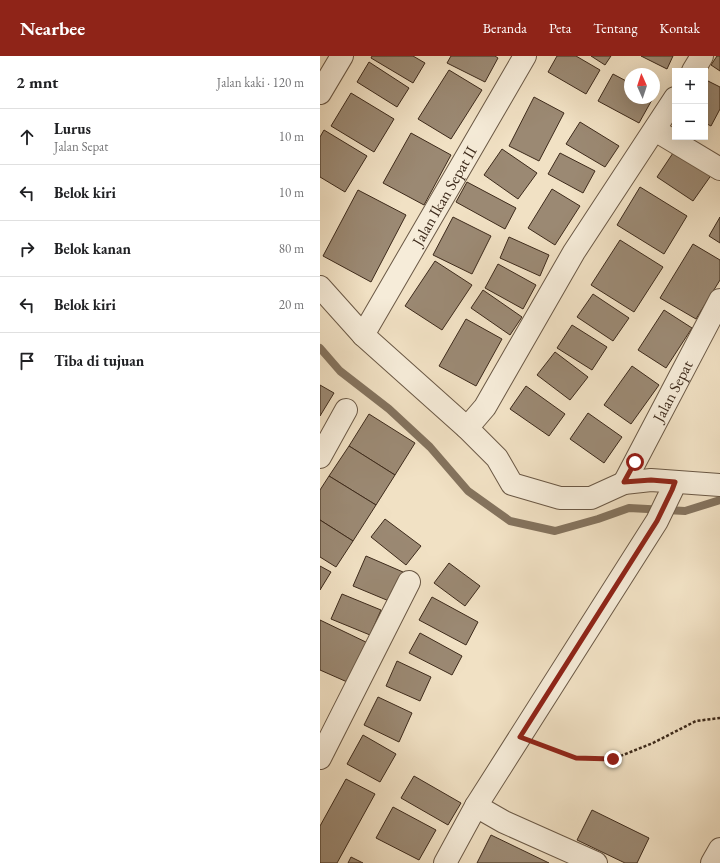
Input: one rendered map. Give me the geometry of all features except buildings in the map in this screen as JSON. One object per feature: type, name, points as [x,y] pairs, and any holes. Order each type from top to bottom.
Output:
[{"type":"street","points":[[320,93],[342,56]]},
{"type":"street","name":"Jalan Ikan Sepat II","points":[[363,335],[526,56]]},
{"type":"street","points":[[695,68],[702,56]]},
{"type":"street","points":[[467,428],[485,407],[574,252],[672,103]]},
{"type":"street","points":[[655,130],[720,169]]},
{"type":"street","points":[[324,296],[363,335],[467,428],[497,458],[512,484],[560,498],[591,498],[624,482],[651,480],[673,486],[720,485]]},
{"type":"street","name":"Jalan Sepat","points":[[624,482],[720,300]]},
{"type":"street","points":[[320,457],[346,410]]},
{"type":"street","points":[[445,863],[476,806],[657,521],[673,486]]},
{"type":"street","points":[[320,758],[408,582]]},
{"type":"street","points":[[476,806],[504,822],[596,863]]},
{"type":"street","points":[[712,863],[720,849]]},
{"type":"path","points":[[520,737],[576,758],[613,759],[653,743],[696,721],[720,718]]},
{"type":"waterway","points":[[320,348],[340,371],[389,409],[430,447],[468,491],[510,521],[555,531],[598,519],[629,508],[685,511],[720,500]]},
{"type":"route","points":[[613,759],[576,758],[520,737],[657,521],[672,490],[675,482],[651,480],[624,482],[635,462]]}]
